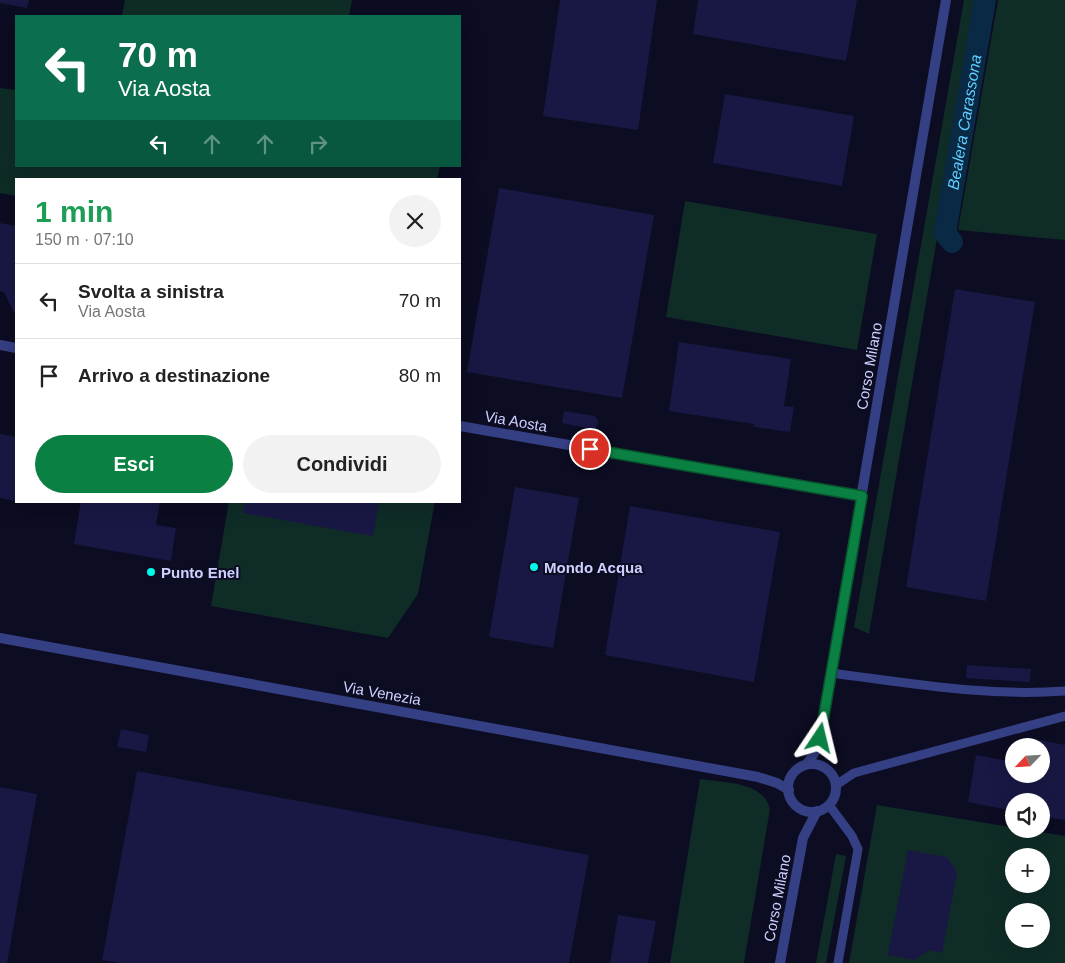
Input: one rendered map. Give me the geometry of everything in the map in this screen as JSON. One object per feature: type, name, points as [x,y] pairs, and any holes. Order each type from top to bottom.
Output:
[{"type":"street","name":"Corso Milano","points":[[792,774],[798,768],[807,764],[816,750],[820,738],[946,0]]},
{"type":"street","points":[[0,345],[15,348]]},
{"type":"street","name":"Via Aosta","points":[[461,426],[862,496]]},
{"type":"street","name":"Via Venezia","points":[[0,638],[758,777],[777,783],[789,790]]},
{"type":"street","name":"Corso Milano","points":[[820,738],[826,768],[834,777],[836,785]]},
{"type":"street","points":[[807,764],[815,764],[826,768]]},
{"type":"street","points":[[789,790],[792,774]]},
{"type":"street","name":"Via Venezia","points":[[758,777],[777,777],[792,774]]},
{"type":"street","points":[[798,807],[804,810],[817,811],[829,805],[836,793],[836,785]]},
{"type":"street","name":"Corso Milano","points":[[789,790],[790,797],[798,807],[804,838]]},
{"type":"street","name":"Corso Milano","points":[[780,963],[804,838],[817,811]]},
{"type":"lane","points":[[832,673],[962,690],[1010,693],[1065,692]]},
{"type":"lane","points":[[836,785],[854,773],[1065,716]]},
{"type":"lane","points":[[829,805],[852,836],[858,849],[838,963]]},
{"type":"green space","points":[[125,0],[352,0],[349,15],[122,15]]},
{"type":"green space","points":[[964,0],[978,0],[869,634],[854,627]]},
{"type":"green space","points":[[998,0],[1065,0],[1065,240],[958,230]]},
{"type":"green space","points":[[0,88],[15,90],[15,167],[440,167],[437,178],[15,178],[15,196],[0,193]]},
{"type":"green space","points":[[685,201],[877,234],[857,350],[666,317]]},
{"type":"green space","points":[[229,503],[435,503],[418,594],[388,638],[211,606]]},
{"type":"green space","points":[[700,779],[751,788],[760,793],[770,809],[744,963],[670,963]]},
{"type":"green space","points":[[877,805],[1005,826],[1005,838],[1050,838],[1050,834],[1065,836],[1065,963],[849,963]]},
{"type":"green space","points":[[836,854],[846,856],[826,963],[816,963]]},
{"type":"building","points":[[0,0],[29,0],[27,8],[0,3]]},
{"type":"building","points":[[560,0],[657,0],[638,130],[543,116]]},
{"type":"building","points":[[698,0],[857,0],[846,61],[693,34]]},
{"type":"building","points":[[725,94],[854,116],[842,186],[713,163]]},
{"type":"building","points":[[499,188],[654,215],[622,398],[467,372]]},
{"type":"building","points":[[0,223],[15,226],[15,312],[4,292],[0,291]]},
{"type":"building","points":[[955,289],[1035,302],[986,601],[906,587]]},
{"type":"building","points":[[679,342],[791,359],[784,406],[794,407],[790,432],[754,427],[754,424],[669,411]]},
{"type":"building","points":[[564,411],[595,416],[598,421],[596,430],[562,423]]},
{"type":"building","points":[[0,434],[15,437],[15,501],[0,498]]},
{"type":"building","name":"Mondo Acqua","points":[[515,487],[579,498],[553,648],[489,637]]},
{"type":"building","points":[[81,503],[160,503],[156,525],[176,528],[171,561],[74,544]]},
{"type":"building","points":[[245,503],[379,503],[373,536],[243,513]]},
{"type":"building","points":[[630,506],[780,532],[754,682],[605,655]]},
{"type":"building","points":[[967,665],[1031,669],[1030,682],[966,678]]},
{"type":"building","points":[[121,729],[149,735],[146,752],[117,747]]},
{"type":"building","points":[[1050,742],[1065,745],[1065,820],[1050,818],[1050,793],[1005,793],[1005,809],[968,802],[976,755],[1005,760],[1005,783],[1050,783]]},
{"type":"building","points":[[137,771],[589,855],[569,963],[120,963],[102,960]]},
{"type":"building","points":[[0,787],[37,794],[7,963],[0,963]]},
{"type":"building","points":[[908,850],[947,857],[957,872],[942,953],[929,950],[915,960],[888,955]]},
{"type":"building","points":[[618,915],[656,921],[648,963],[610,963]]},
{"type":"waterway","name":"Bealera Carassona","points":[[952,242],[945,233],[985,0]]},
{"type":"place","name":"Mondo Acqua","points":[[534,567]]},
{"type":"place","name":"Punto Enel","points":[[151,572]]},
{"type":"route","points":[[590,449],[862,496],[820,738]]}]
